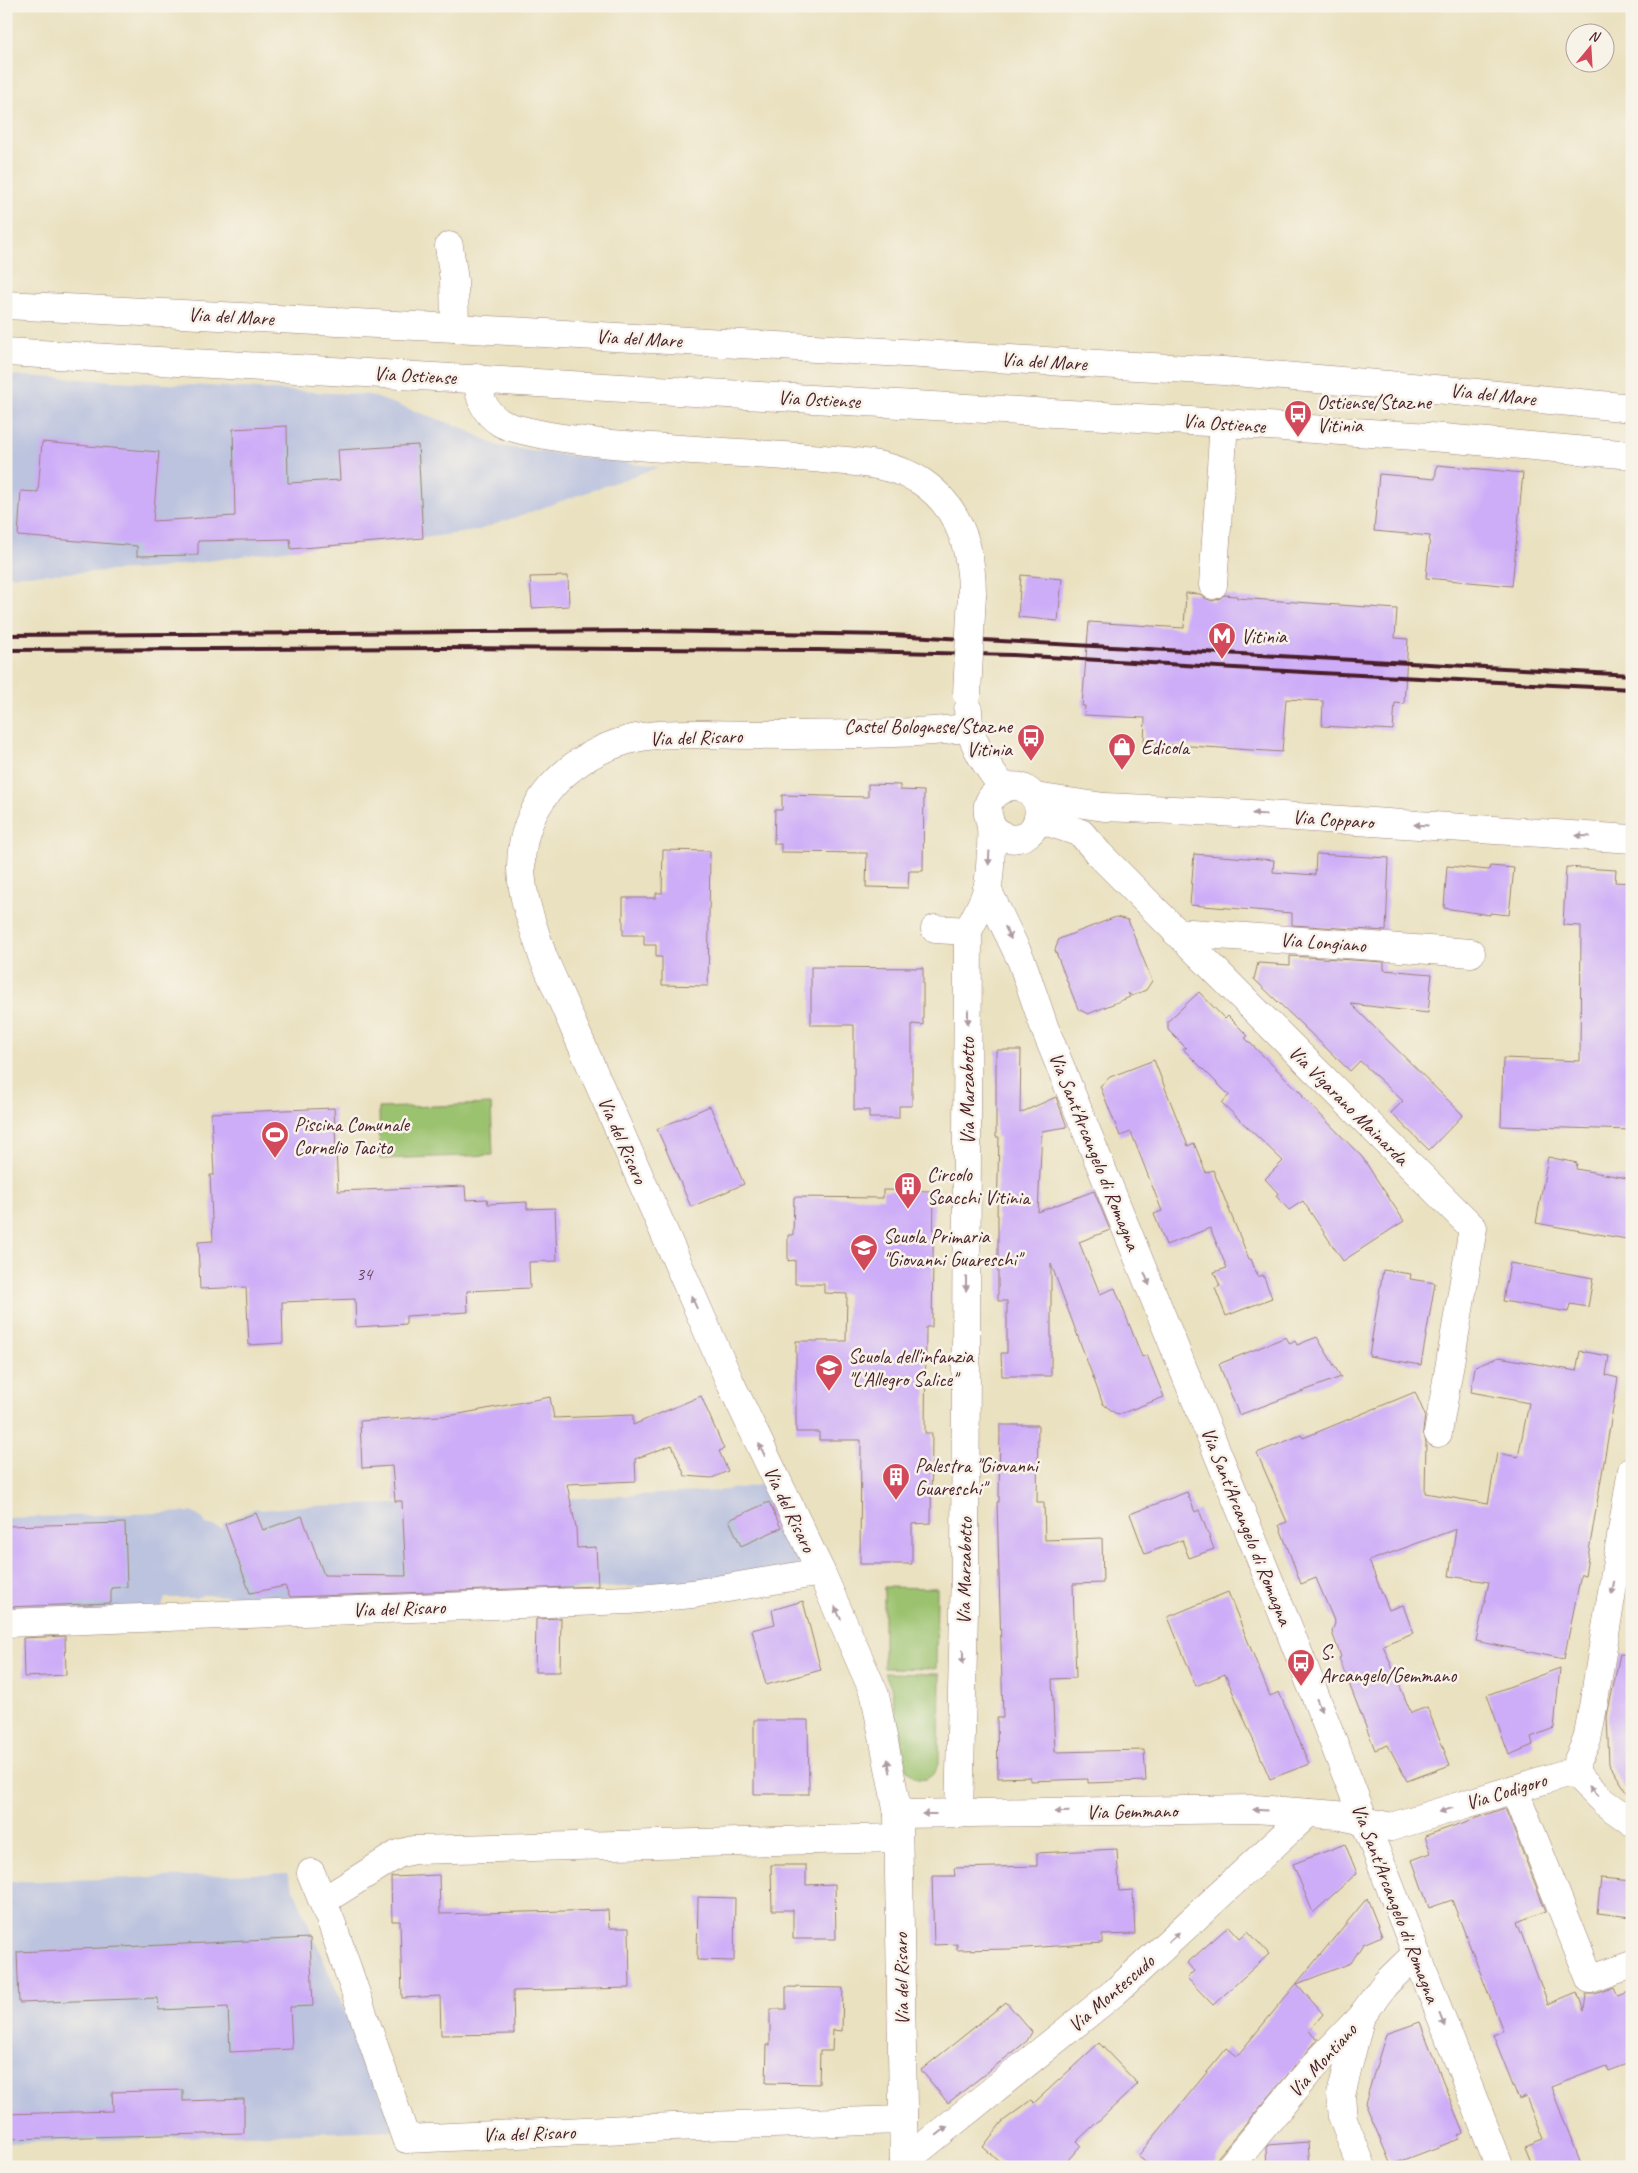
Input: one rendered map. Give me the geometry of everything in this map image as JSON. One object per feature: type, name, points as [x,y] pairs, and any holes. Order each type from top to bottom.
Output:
[{"type":"street","points":[[449,246],[454,280],[455,328]]},
{"type":"street","name":"Via del Mare","points":[[6,305],[1224,371],[1632,408]]},
{"type":"street","name":"Via Ostiense","points":[[6,352],[1224,423],[1444,438],[1632,455]]},
{"type":"street","points":[[477,378],[478,395],[487,411],[494,418],[502,424],[550,437],[671,449],[856,462],[890,468],[920,480],[932,489],[949,508],[957,521],[970,562],[972,594],[967,694],[968,728],[982,760],[1004,789]]},
{"type":"street","points":[[1213,585],[1206,546],[1224,423]]},
{"type":"street","name":"Via del Risaro","points":[[904,2164],[898,1826],[875,1695],[821,1572],[730,1382],[543,957],[523,893],[521,868],[523,845],[531,816],[547,789],[570,769],[597,752],[629,740],[667,735],[890,734],[968,728]]},
{"type":"street","points":[[936,929],[968,931],[987,889],[991,827],[987,816],[988,804],[998,791],[1010,786],[1024,788],[1037,808],[1081,833],[1083,818],[1089,805]]},
{"type":"street","name":"Via Copparo","points":[[1037,808],[1089,805],[1632,840]]},
{"type":"street","points":[[991,827],[1006,838],[1022,838],[1033,831],[1037,808]]},
{"type":"street","name":"Via Vigarano Mainarda","points":[[1081,833],[1099,854],[1176,932],[1473,1228],[1438,1433]]},
{"type":"street","name":"Via Sant'Arcangelo di Romagna","points":[[987,889],[1022,962],[1049,1038],[1364,1821],[1500,2167]]},
{"type":"street","name":"Via Marzabotto","points":[[959,1814],[965,1560],[968,931]]},
{"type":"street","name":"Via Longiano","points":[[1176,932],[1471,953]]},
{"type":"street","points":[[1573,1771],[1587,1740],[1632,1470]]},
{"type":"street","name":"Via del Risaro","points":[[6,1622],[629,1600],[692,1594],[821,1572]]},
{"type":"street","name":"Via Codigoro","points":[[1364,1821],[1391,1826],[1573,1771],[1604,1802],[1632,1822]]},
{"type":"street","points":[[1514,1789],[1590,1978],[1632,1964]]},
{"type":"street","name":"Via Gemmano","points":[[898,1826],[959,1814],[1255,1809],[1336,1815],[1364,1821]]},
{"type":"street","name":"Via Montescudo","points":[[904,2164],[1115,1992],[1308,1813]]},
{"type":"street","points":[[323,1901],[398,1854],[413,1850],[898,1826]]},
{"type":"street","name":"Via del Risaro","points":[[311,1873],[323,1901],[406,2138],[903,2120]]},
{"type":"street","name":"Via Montiano","points":[[1230,2167],[1313,2067],[1360,2018],[1385,1984],[1416,1954]]},
{"type":"street","points":[[1360,2018],[1342,2095],[1343,2119],[1362,2167]]},
{"type":"shaded area","points":[[6,375],[369,395],[463,428],[498,446],[659,467],[476,531],[423,538],[291,549],[153,569],[6,576]]},
{"type":"shaded area","points":[[766,1484],[801,1558],[797,1567],[719,1582],[290,1604],[284,1597],[203,1595],[196,1598],[165,1598],[161,1610],[6,1616],[6,1518],[192,1512],[204,1520],[206,1524],[223,1529],[223,1524],[256,1508],[262,1510],[301,1506],[495,1502],[718,1491]]},
{"type":"shaded area","points":[[287,1873],[395,2130],[6,2143],[6,1882]]},
{"type":"green space","points":[[491,1104],[493,1155],[380,1159],[379,1108]]},
{"type":"green space","points":[[884,1587],[937,1588],[936,1669],[884,1668]]},
{"type":"green space","points":[[884,1673],[940,1674],[939,1763],[929,1778],[919,1779],[910,1774],[906,1768],[891,1687]]},
{"type":"building","points":[[287,426],[288,483],[340,480],[338,450],[418,445],[423,538],[291,549],[290,539],[198,541],[198,555],[137,556],[137,546],[18,536],[21,491],[38,492],[42,442],[159,452],[153,521],[235,516],[233,429]]},
{"type":"building","points":[[1437,465],[1523,473],[1512,586],[1426,578],[1430,536],[1374,531],[1379,474],[1435,479]]},
{"type":"building","points":[[1021,575],[1062,579],[1058,621],[1018,617]]},
{"type":"building","points":[[568,576],[569,606],[532,608],[530,577]]},
{"type":"building","points":[[1186,593],[1200,594],[1212,601],[1224,595],[1237,596],[1237,598],[1397,609],[1395,638],[1408,639],[1404,704],[1395,703],[1393,730],[1322,726],[1323,701],[1286,699],[1282,752],[1144,743],[1145,718],[1084,715],[1085,706],[1082,706],[1089,622],[1184,628]]},
{"type":"building","points":[[868,784],[900,785],[900,790],[924,791],[923,871],[909,871],[908,888],[866,887],[867,853],[781,852],[781,844],[774,844],[775,810],[782,810],[782,795],[868,797]]},
{"type":"building","points":[[663,850],[710,851],[708,986],[662,985],[662,957],[656,957],[656,945],[644,945],[644,935],[623,935],[623,898],[656,898],[656,893],[662,893]]},
{"type":"building","points":[[1194,854],[1274,860],[1273,872],[1315,875],[1316,854],[1389,858],[1386,931],[1292,925],[1292,913],[1190,905]]},
{"type":"building","points":[[1447,866],[1489,870],[1490,866],[1514,868],[1509,915],[1490,913],[1490,915],[1444,908]]},
{"type":"building","points":[[1566,867],[1616,870],[1615,882],[1632,883],[1632,1130],[1501,1126],[1503,1058],[1580,1061],[1581,926],[1563,925]]},
{"type":"building","points":[[1116,917],[1128,920],[1152,981],[1146,990],[1132,996],[1128,993],[1130,997],[1088,1014],[1078,1009],[1055,950],[1059,939]]},
{"type":"building","points":[[1290,956],[1384,962],[1384,970],[1432,974],[1428,1013],[1351,1004],[1463,1115],[1429,1150],[1391,1113],[1403,1101],[1360,1061],[1350,1071],[1254,979],[1258,963],[1290,965]]},
{"type":"building","points":[[811,967],[923,968],[923,1025],[912,1024],[912,1106],[899,1106],[899,1118],[869,1118],[869,1110],[854,1110],[854,1025],[811,1025]]},
{"type":"building","points":[[1199,992],[1225,1019],[1228,1016],[1248,1036],[1245,1038],[1362,1157],[1404,1221],[1343,1261],[1303,1201],[1289,1210],[1276,1196],[1278,1193],[1265,1179],[1283,1161],[1222,1103],[1229,1095],[1183,1049],[1186,1048],[1168,1030],[1168,1021]]},
{"type":"building","points":[[996,1050],[1021,1050],[1020,1113],[1056,1097],[1067,1127],[1042,1131],[1038,1212],[1094,1191],[1110,1230],[1079,1242],[1100,1294],[1115,1288],[1142,1357],[1147,1355],[1164,1397],[1120,1414],[1115,1413],[1103,1404],[1051,1264],[1051,1376],[1002,1376],[1001,1353],[1007,1353],[1007,1301],[998,1301],[997,1215],[999,1137],[996,1137]]},
{"type":"building","points":[[1154,1060],[1188,1146],[1194,1143],[1206,1173],[1213,1170],[1249,1259],[1251,1259],[1258,1277],[1263,1275],[1272,1298],[1226,1316],[1215,1288],[1220,1286],[1214,1272],[1227,1268],[1210,1228],[1166,1245],[1154,1214],[1162,1211],[1131,1132],[1120,1136],[1100,1086],[1110,1077]]},
{"type":"building","points":[[710,1106],[744,1184],[691,1207],[657,1129]]},
{"type":"building","points":[[334,1108],[338,1191],[465,1186],[466,1200],[487,1199],[488,1204],[527,1202],[527,1209],[555,1208],[557,1261],[529,1262],[530,1288],[467,1291],[468,1312],[406,1316],[406,1324],[356,1327],[355,1299],[282,1302],[283,1343],[249,1345],[246,1287],[200,1289],[198,1242],[213,1241],[210,1175],[214,1175],[211,1113]]},
{"type":"building","points":[[1548,1157],[1577,1163],[1576,1169],[1632,1179],[1632,1240],[1536,1223]]},
{"type":"building","points":[[883,1190],[934,1191],[932,1327],[926,1327],[925,1433],[932,1433],[931,1523],[912,1524],[912,1564],[860,1564],[861,1440],[819,1440],[819,1432],[796,1432],[796,1341],[846,1341],[847,1294],[824,1293],[824,1284],[795,1284],[795,1260],[788,1261],[788,1235],[793,1235],[794,1197],[883,1198]]},
{"type":"building","points":[[1510,1263],[1593,1278],[1588,1307],[1570,1304],[1568,1312],[1503,1301]]},
{"type":"building","points":[[1383,1270],[1411,1274],[1410,1279],[1435,1283],[1421,1365],[1369,1356]]},
{"type":"building","points":[[1286,1337],[1290,1344],[1295,1341],[1297,1345],[1317,1337],[1341,1377],[1239,1415],[1219,1364]]},
{"type":"building","points":[[1580,1351],[1609,1356],[1606,1375],[1618,1378],[1585,1575],[1581,1574],[1564,1659],[1476,1641],[1489,1582],[1449,1576],[1456,1529],[1369,1561],[1389,1610],[1403,1605],[1413,1633],[1383,1645],[1411,1713],[1427,1707],[1450,1765],[1407,1781],[1388,1745],[1375,1750],[1339,1658],[1341,1657],[1332,1632],[1335,1623],[1316,1578],[1301,1584],[1279,1525],[1287,1522],[1257,1453],[1301,1435],[1303,1438],[1415,1392],[1425,1415],[1423,1431],[1426,1442],[1425,1493],[1488,1504],[1497,1453],[1518,1457],[1529,1403],[1471,1392],[1475,1367],[1499,1357],[1576,1371]]},
{"type":"building","points":[[701,1396],[724,1449],[719,1451],[728,1471],[712,1478],[685,1476],[672,1445],[635,1459],[636,1481],[567,1484],[576,1528],[577,1548],[596,1547],[598,1586],[290,1597],[285,1586],[250,1593],[225,1524],[256,1513],[263,1530],[302,1516],[324,1575],[406,1576],[402,1501],[395,1501],[392,1466],[362,1468],[360,1421],[454,1415],[550,1397],[554,1418],[633,1415],[633,1425]]},
{"type":"building","points":[[1000,1425],[1038,1425],[1037,1502],[1044,1502],[1045,1540],[1102,1538],[1103,1583],[1073,1584],[1076,1678],[1052,1679],[1055,1752],[1144,1750],[1146,1781],[1088,1783],[1088,1779],[1030,1781],[1030,1777],[998,1778],[997,1718],[1003,1718],[997,1502],[999,1502]]},
{"type":"building","points":[[1187,1492],[1195,1512],[1199,1510],[1214,1549],[1189,1558],[1182,1540],[1145,1554],[1130,1514]]},
{"type":"building","points":[[769,1502],[781,1528],[741,1546],[729,1520]]},
{"type":"building","points":[[125,1523],[127,1587],[111,1588],[111,1603],[6,1607],[6,1526]]},
{"type":"building","points":[[1228,1592],[1270,1696],[1279,1692],[1309,1764],[1270,1779],[1225,1674],[1196,1686],[1168,1617]]},
{"type":"building","points":[[803,1601],[821,1670],[766,1685],[752,1630],[775,1624],[772,1610]]},
{"type":"building","points":[[561,1618],[560,1672],[535,1672],[536,1619]]},
{"type":"building","points":[[65,1636],[66,1675],[24,1677],[23,1638]]},
{"type":"building","points":[[1620,1654],[1632,1655],[1632,1800],[1609,1764],[1607,1716]]},
{"type":"building","points":[[1560,1668],[1554,1728],[1531,1737],[1533,1745],[1509,1755],[1487,1695]]},
{"type":"building","points":[[754,1720],[808,1720],[809,1794],[754,1794]]},
{"type":"building","points":[[1505,1808],[1546,1911],[1517,1922],[1548,2004],[1577,1992],[1584,2011],[1586,1994],[1595,1994],[1614,1987],[1618,1996],[1632,1991],[1632,2062],[1608,2071],[1606,2066],[1551,2087],[1582,2167],[1533,2167],[1525,2147],[1543,2140],[1526,2097],[1519,2100],[1493,2035],[1503,2031],[1452,1900],[1429,1908],[1412,1860],[1431,1853],[1425,1836]]},
{"type":"building","points":[[1345,1844],[1357,1873],[1313,1913],[1293,1864]]},
{"type":"building","points":[[1117,1849],[1119,1891],[1133,1890],[1135,1934],[1102,1935],[1102,1943],[1010,1949],[957,1950],[957,1944],[934,1945],[932,1876],[955,1876],[954,1868],[1037,1866],[1037,1853]]},
{"type":"building","points":[[771,1865],[806,1865],[806,1885],[835,1884],[836,1939],[793,1939],[793,1910],[772,1910]]},
{"type":"building","points":[[439,1875],[440,1914],[608,1910],[609,1928],[629,1928],[630,1988],[513,1991],[514,2034],[441,2035],[440,1996],[402,1998],[400,1921],[392,1921],[391,1877]]},
{"type":"building","points":[[1601,1878],[1632,1881],[1632,1917],[1597,1913]]},
{"type":"building","points":[[698,1897],[735,1898],[734,1961],[697,1960]]},
{"type":"building","points":[[1367,1898],[1382,1936],[1363,1944],[1351,1963],[1297,1984],[1323,2014],[1309,2031],[1318,2039],[1218,2157],[1213,2167],[1151,2167],[1138,2156],[1227,2048],[1237,2056]]},
{"type":"building","points":[[1229,1926],[1240,1938],[1248,1931],[1269,1954],[1213,2005],[1187,1978],[1194,1971],[1187,1963]]},
{"type":"building","points":[[310,1938],[313,2006],[290,2007],[292,2049],[230,2052],[228,2007],[159,2010],[158,1998],[19,2003],[17,1952]]},
{"type":"building","points":[[786,1987],[843,1988],[842,2031],[833,2030],[832,2051],[820,2051],[819,2084],[766,2083],[767,2045],[770,2045],[770,2009],[786,2009]]},
{"type":"building","points":[[1006,2002],[1032,2032],[1027,2041],[948,2103],[921,2070]]},
{"type":"building","points":[[1420,2022],[1463,2133],[1458,2136],[1459,2139],[1391,2165],[1365,2103],[1386,2034]]},
{"type":"building","points":[[1099,2043],[1138,2084],[1077,2141],[1081,2145],[1062,2167],[1006,2167],[983,2147],[1002,2122],[1031,2100],[1034,2103]]},
{"type":"building","points":[[183,2090],[183,2101],[244,2099],[244,2133],[6,2139],[6,2114],[113,2111],[112,2092]]},
{"type":"building","points":[[1308,2142],[1310,2167],[1267,2167],[1266,2148],[1268,2145]]},
{"type":"railway","points":[[6,635],[647,631],[891,635],[1632,675]]},
{"type":"railway","points":[[6,650],[443,648],[819,650],[1013,655],[1632,689]]},
{"type":"place","name":"Ostiense/Staz.ne Vitinia","points":[[1298,438]]},
{"type":"place","name":"Vitinia","points":[[1222,660]]},
{"type":"place","name":"Castel Bolognese/Staz.ne Vitinia","points":[[1031,762]]},
{"type":"place","name":"Edicola","points":[[1122,771]]},
{"type":"place","name":"Piscina Comunale Cornelio Tacito","points":[[275,1159]]},
{"type":"place","name":"Circolo Scacchi Vitinia","points":[[908,1210]]},
{"type":"place","name":"Scuola Primaria \"Giovanni Guareschi\"","points":[[864,1272]]},
{"type":"place","name":"Scuola dell'infanzia \"L'Allegro Salice\"","points":[[829,1392]]},
{"type":"place","name":"Palestra \"Giovanni Guareschi\"","points":[[896,1501]]},
{"type":"place","name":"S. Arcangelo/Gemmano","points":[[1301,1687]]}]
